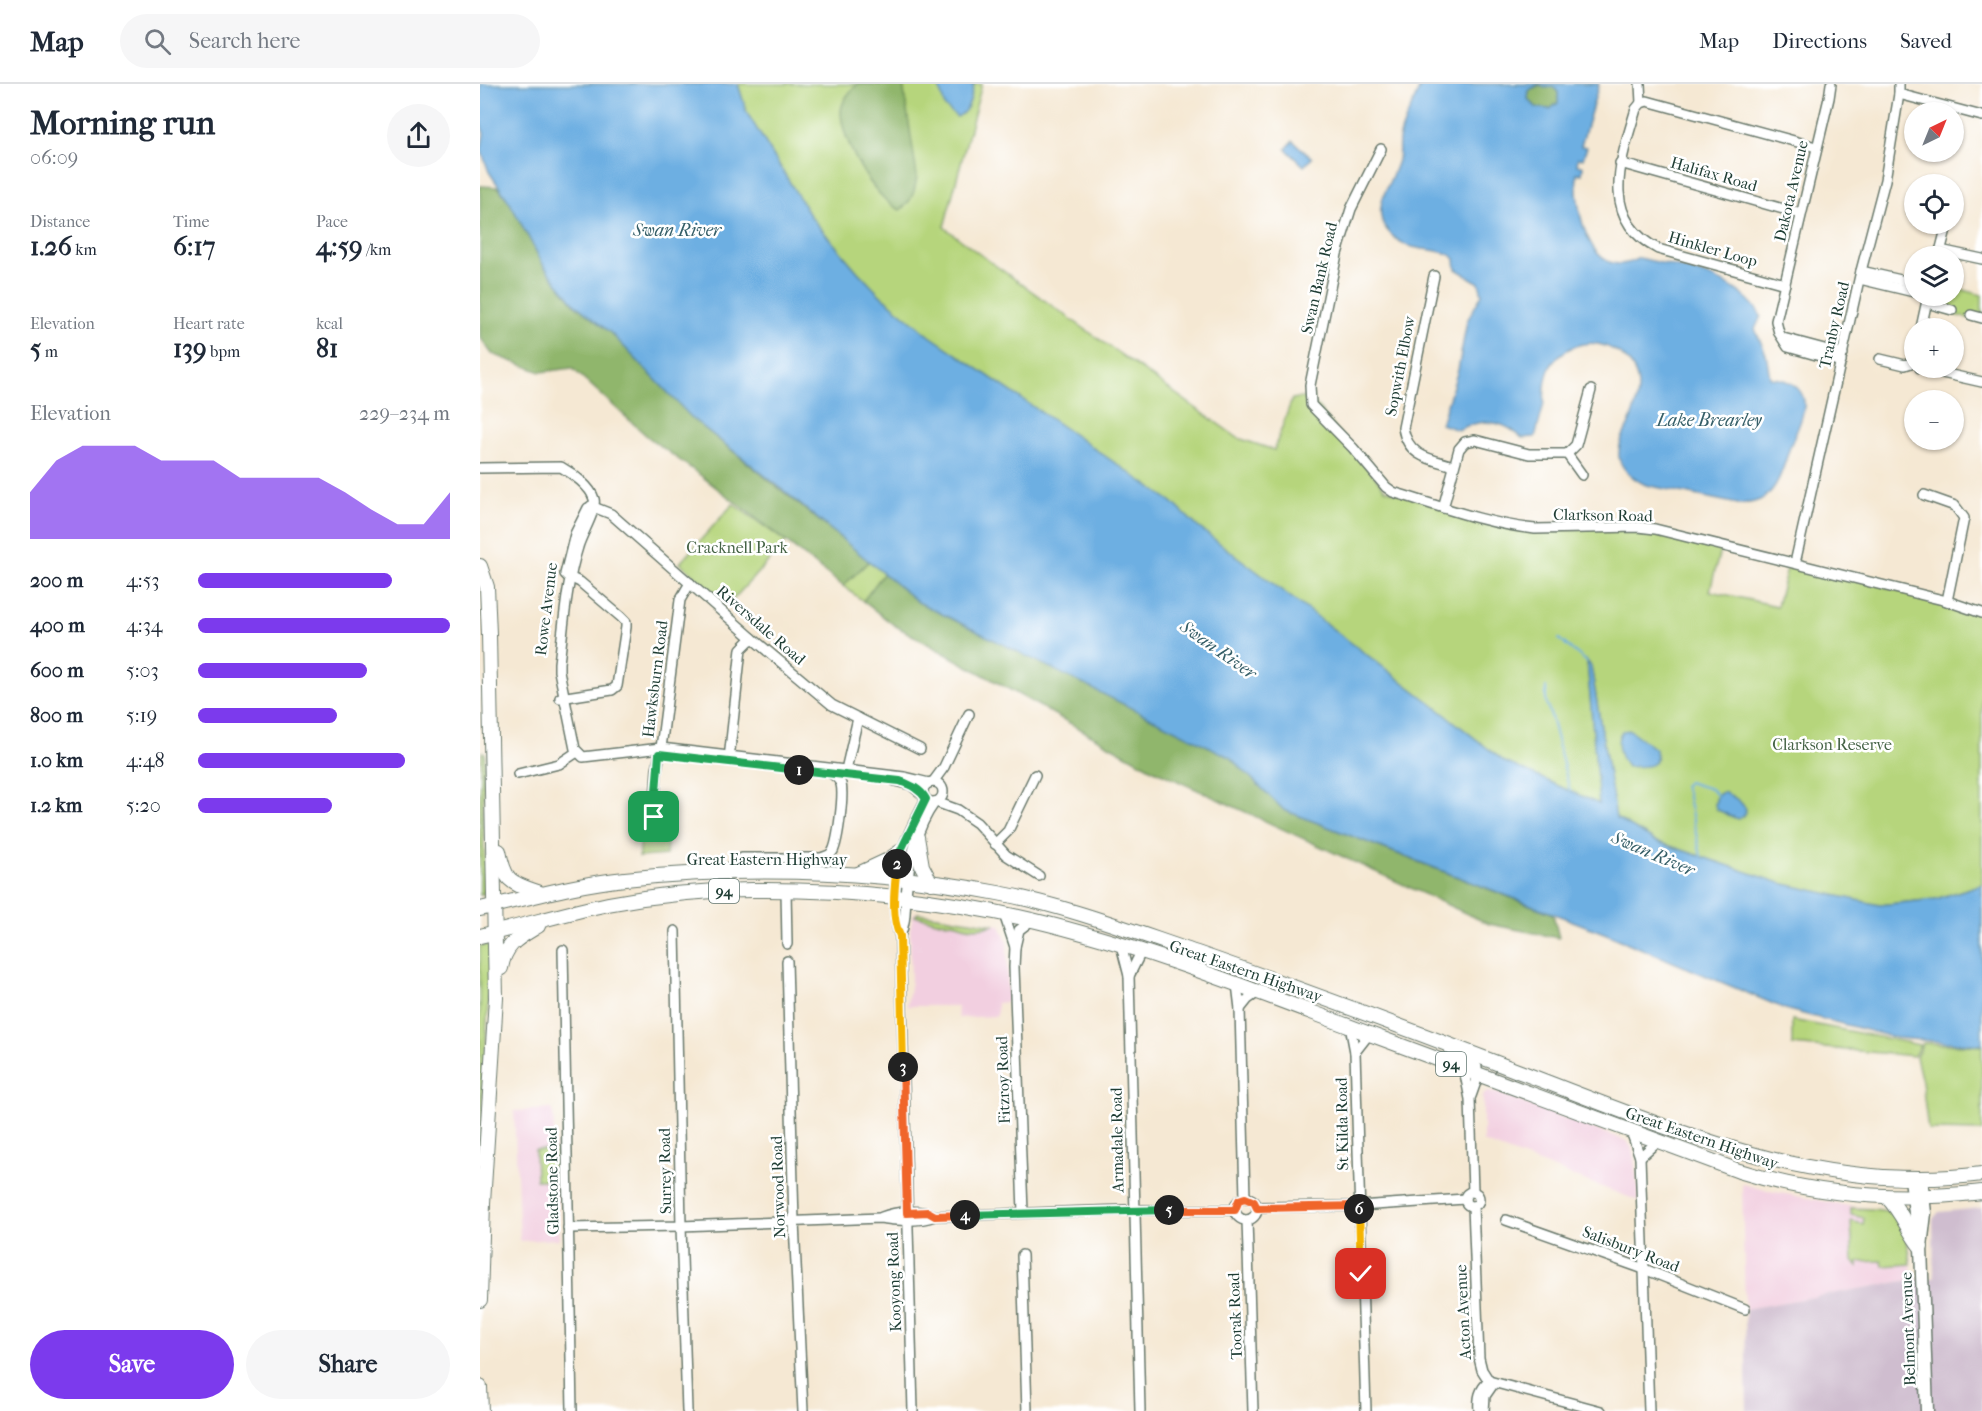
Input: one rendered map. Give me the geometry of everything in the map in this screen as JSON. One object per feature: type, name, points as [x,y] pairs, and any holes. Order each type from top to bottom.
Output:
[{"type":"highway","points":[[480,566],[487,587],[493,826],[487,907],[496,932],[496,998],[480,1300]]},
{"type":"highway","points":[[493,826],[501,862],[511,882],[541,894]]},
{"type":"highway","points":[[917,837],[922,866],[931,883]]},
{"type":"highway","points":[[857,875],[888,860],[901,850]]},
{"type":"highway","name":"Great Eastern Highway","points":[[487,907],[622,879],[722,873],[799,872],[857,875],[1001,893],[1067,910],[1279,982],[1656,1123],[1744,1152],[1817,1170],[1844,1174],[1916,1178],[1982,1174]]},
{"type":"highway","name":"Great Eastern Highway","points":[[480,936],[605,905],[638,899],[718,891],[786,890],[900,898],[1004,914],[1121,945],[1237,984],[1766,1179],[1818,1191],[1887,1197],[1982,1192]]},
{"type":"highway","points":[[496,998],[504,955],[508,947],[547,920]]},
{"type":"highway","points":[[1887,1197],[1896,1206],[1911,1235],[1921,1247]]},
{"type":"highway","points":[[480,1387],[481,1411]]},
{"type":"main road","name":"Belmont Avenue","points":[[1916,1178],[1918,1197],[1925,1213],[1921,1247],[1927,1411]]},
{"type":"street","points":[[1640,84],[1641,103],[1653,102],[1816,147]]},
{"type":"street","name":"Dakota Avenue","points":[[1831,84],[1776,321],[1785,344],[1792,350],[1842,358]]},
{"type":"street","name":"Tranby Road","points":[[1795,562],[1860,275],[1885,180],[1899,84]]},
{"type":"street","points":[[1899,94],[1982,116]]},
{"type":"street","name":"Hinkler Loop","points":[[1641,103],[1635,108],[1620,163],[1618,183],[1620,204],[1628,224],[1639,238],[1658,249],[1785,284]]},
{"type":"street","name":"Swan Bank Road","points":[[1310,385],[1337,254],[1351,209],[1381,149]]},
{"type":"street","name":"Halifax Road","points":[[1620,163],[1801,214]]},
{"type":"street","points":[[1964,256],[1982,259]]},
{"type":"street","points":[[1860,275],[1904,282]]},
{"type":"street","points":[[1860,275],[1904,289]]},
{"type":"street","name":"Sopwith Elbow","points":[[1434,276],[1403,428],[1405,441],[1415,453],[1454,466]]},
{"type":"street","points":[[1944,306],[1952,310]]},
{"type":"street","points":[[1971,315],[1982,318]]},
{"type":"street","points":[[1880,359],[1904,365]]},
{"type":"street","points":[[1964,378],[1982,382]]},
{"type":"street","name":"Clarkson Road","points":[[1310,385],[1311,405],[1393,492],[1443,508],[1519,527],[1655,529],[1947,601],[1982,613]]},
{"type":"street","points":[[1443,508],[1454,466],[1460,448],[1465,442],[1475,440],[1529,454],[1567,454],[1576,445],[1591,390]]},
{"type":"street","points":[[1567,454],[1582,475]]},
{"type":"street","name":"Riversdale Road","points":[[480,468],[555,466],[585,494],[592,507],[611,514],[832,705],[920,749]]},
{"type":"street","points":[[1924,495],[1955,506],[1964,518],[1947,601]]},
{"type":"street","name":"Rowe Avenue","points":[[575,754],[569,745],[563,697],[554,665],[573,540],[592,507]]},
{"type":"street","points":[[563,697],[612,690],[617,686],[626,627],[626,622],[621,617],[580,582],[567,576]]},
{"type":"street","name":"Hawksburn Road","points":[[654,817],[660,751],[680,600],[690,583]]},
{"type":"street","points":[[729,758],[741,650],[752,638]]},
{"type":"street","points":[[902,880],[930,800],[924,788],[944,767],[969,714]]},
{"type":"street","points":[[845,772],[858,718]]},
{"type":"street","points":[[518,774],[559,764],[575,754],[587,758],[660,751],[904,777],[939,784],[958,810]]},
{"type":"street","points":[[729,758],[832,774],[845,772],[911,785],[930,800],[958,810],[977,823],[1010,858],[1039,876]]},
{"type":"street","points":[[902,880],[901,850],[930,800],[941,798],[944,767]]},
{"type":"street","points":[[722,873],[742,858],[821,858],[829,856],[836,840],[842,791],[840,782],[832,774]]},
{"type":"street","points":[[995,844],[1008,831],[1035,775]]},
{"type":"street","name":"Kooyong Road","points":[[902,880],[900,898],[905,926],[900,936],[913,1411]]},
{"type":"street","points":[[786,890],[787,944]]},
{"type":"street","name":"Fitzroy Road","points":[[1004,914],[1015,947]]},
{"type":"street","name":"Fitzroy Road","points":[[1023,1212],[1014,967],[1019,930],[1032,920]]},
{"type":"street","name":"Surrey Road","points":[[675,931],[687,1411]]},
{"type":"street","name":"Armadale Road","points":[[1121,945],[1129,976],[1140,1411]]},
{"type":"street","name":"Gladstone Road","points":[[563,950],[572,1411]]},
{"type":"street","name":"Armadale Road","points":[[1129,976],[1141,952]]},
{"type":"street","name":"Norwood Road","points":[[788,961],[794,1222],[803,1411]]},
{"type":"street","points":[[1237,984],[1240,1009],[1245,1198]]},
{"type":"street","points":[[1240,1009],[1249,998],[1258,992]]},
{"type":"street","name":"St Kilda Road","points":[[1350,1026],[1355,1052],[1366,1411]]},
{"type":"street","points":[[1355,1052],[1370,1034]]},
{"type":"street","points":[[1444,1044],[1452,1053],[1475,1063],[1477,1067],[1471,1071]]},
{"type":"street","points":[[1470,1099],[1476,1082],[1471,1071]]},
{"type":"street","points":[[1257,1208],[1359,1206],[1469,1196],[1471,1071]]},
{"type":"street","points":[[1631,1131],[1640,1157],[1649,1411]]},
{"type":"street","points":[[1640,1157],[1658,1141]]},
{"type":"street","name":"Acton Avenue","points":[[1469,1196],[1467,1204],[1473,1206],[1479,1359],[1482,1370],[1491,1382]]},
{"type":"street","points":[[1245,1198],[1254,1202],[1257,1208],[1253,1218],[1247,1220],[1238,1216],[1235,1210],[1239,1200],[1245,1198]]},
{"type":"street","points":[[568,1228],[880,1218],[890,1220],[928,1212],[935,1216],[1023,1212],[1235,1210]]},
{"type":"street","name":"Toorak Road","points":[[1247,1220],[1254,1411]]},
{"type":"street","name":"Salisbury Road","points":[[1506,1220],[1644,1269],[1744,1309]]},
{"type":"street","points":[[1022,1255],[1027,1411]]},
{"type":"street","points":[[1479,1411],[1478,1396],[1483,1386],[1491,1382],[1601,1411]]},
{"type":"street","points":[[1484,1411],[1485,1396],[1491,1382]]},
{"type":"shaded area","points":[[914,913],[1000,925],[1007,942],[1008,1002],[997,1003],[997,1016],[958,1018],[957,1006],[907,1006],[911,981],[910,929]]},
{"type":"shaded area","points":[[1487,1092],[1497,1093],[1627,1141],[1633,1150],[1639,1201],[1483,1142],[1483,1095]]},
{"type":"shaded area","points":[[553,1109],[559,1239],[520,1241],[514,1111]]},
{"type":"shaded area","points":[[1742,1184],[1849,1206],[1890,1210],[1909,1241],[1912,1262],[1910,1280],[1745,1309]]},
{"type":"shaded area","points":[[1982,1208],[1982,1411],[1747,1411],[1745,1309],[1910,1280],[1934,1278],[1933,1219],[1939,1212]]},
{"type":"green space","name":"Clarkson Reserve","points":[[738,84],[982,84],[944,227],[1238,438],[1274,450],[1292,399],[1310,397],[1385,489],[1517,529],[1638,528],[1721,546],[1710,591],[1777,606],[1789,561],[1982,613],[1982,884],[1936,899],[1879,905],[1780,883],[1655,841],[1616,818],[1591,666],[1587,662],[1600,805],[1505,762],[1198,527],[1172,502],[930,336],[880,295],[811,217],[747,113]]},
{"type":"green space","points":[[858,84],[903,84],[917,176],[912,196],[900,210],[879,194],[869,181],[846,137],[841,111],[847,96]]},
{"type":"green space","points":[[1539,85],[1553,87],[1558,92],[1558,103],[1550,109],[1537,108],[1528,99],[1529,90]]},
{"type":"green space","points":[[480,186],[498,187],[510,203],[544,266],[575,305],[612,334],[693,419],[869,561],[843,586],[648,437],[572,368],[541,372],[492,354],[480,337]]},
{"type":"green space","points":[[1964,290],[1982,295],[1982,315],[1968,318],[1954,315],[1955,308],[1946,306],[1964,306]]},
{"type":"green space","name":"Cracknell Park","points":[[733,504],[786,542],[728,605],[680,563]]},
{"type":"green space","points":[[869,561],[884,573],[863,601],[843,586]]},
{"type":"green space","points":[[884,573],[918,602],[1230,757],[1284,810],[1553,914],[1559,938],[1489,924],[1152,769],[894,625],[863,601]]},
{"type":"green space","points":[[482,752],[485,753],[483,820],[486,888],[484,894],[480,895],[480,801]]},
{"type":"green space","points":[[643,824],[668,826],[666,855],[639,857]]},
{"type":"green space","points":[[918,913],[994,925],[968,927],[953,922],[915,916]]},
{"type":"green space","points":[[491,945],[480,1155],[480,946]]},
{"type":"green space","points":[[1792,1020],[1920,1045],[1914,1056],[1792,1045]]},
{"type":"green space","points":[[1923,1043],[1982,1046],[1982,1131],[1928,1130],[1922,1082],[1916,1057]]},
{"type":"green space","points":[[535,1150],[555,1150],[556,1180],[536,1180]]},
{"type":"green space","points":[[1851,1208],[1881,1210],[1895,1215],[1903,1227],[1911,1264],[1883,1266],[1882,1261],[1858,1262],[1858,1267],[1853,1261],[1851,1221],[1863,1224],[1864,1218],[1851,1215]]},
{"type":"water","name":"Swan River","points":[[480,84],[738,84],[747,113],[811,217],[880,295],[930,336],[1172,502],[1198,527],[1505,762],[1599,804],[1587,661],[1591,666],[1616,818],[1655,841],[1780,883],[1879,905],[1936,899],[1982,884],[1982,1045],[1897,1038],[1788,1010],[1604,933],[1284,810],[1230,757],[918,602],[693,419],[612,334],[576,305],[544,266],[510,203],[489,172],[481,150],[484,134],[480,122]]},
{"type":"water","points":[[938,84],[974,84],[965,111],[957,117],[945,107]]},
{"type":"water","name":"Lake Brearley","points":[[1421,84],[1599,84],[1581,146],[1587,147],[1583,159],[1578,158],[1577,165],[1583,166],[1582,174],[1577,173],[1582,223],[1597,253],[1608,261],[1622,264],[1639,258],[1690,270],[1738,291],[1751,302],[1761,316],[1755,329],[1766,354],[1770,378],[1790,383],[1803,397],[1802,416],[1781,474],[1765,497],[1756,502],[1738,504],[1646,485],[1629,474],[1620,462],[1619,453],[1621,441],[1636,405],[1638,384],[1636,375],[1632,366],[1624,358],[1614,350],[1600,344],[1575,346],[1553,362],[1546,378],[1543,406],[1535,437],[1522,438],[1499,424],[1475,424],[1458,430],[1441,424],[1458,370],[1467,321],[1482,294],[1479,283],[1456,269],[1455,259],[1452,256],[1440,251],[1405,244],[1388,232],[1383,223],[1381,204],[1398,160],[1401,133]],"holes":[[[1539,85],[1545,88],[1553,87],[1558,92],[1558,103],[1550,109],[1537,108],[1528,99],[1529,90]]]},
{"type":"water","points":[[1293,141],[1312,158],[1304,166],[1286,149]]},
{"type":"water","points":[[1630,730],[1655,749],[1657,756],[1653,764],[1627,767],[1620,754],[1618,740],[1622,731]]},
{"type":"water","points":[[1723,792],[1736,799],[1746,809],[1744,815],[1739,819],[1717,810],[1715,805],[1717,795]]},
{"type":"waterway","points":[[1559,639],[1587,662]]},
{"type":"waterway","points":[[1546,687],[1546,703],[1570,791]]},
{"type":"waterway","points":[[1701,856],[1684,786],[1688,782],[1711,789],[1717,795]]},
{"type":"route","points":[[654,817],[659,754],[900,781],[917,789],[926,799],[897,862],[895,898],[896,927],[900,936],[907,1213],[928,1212],[935,1216],[1023,1212],[1235,1210],[1239,1200],[1245,1198],[1254,1202],[1257,1208],[1359,1206],[1361,1274]]}]
